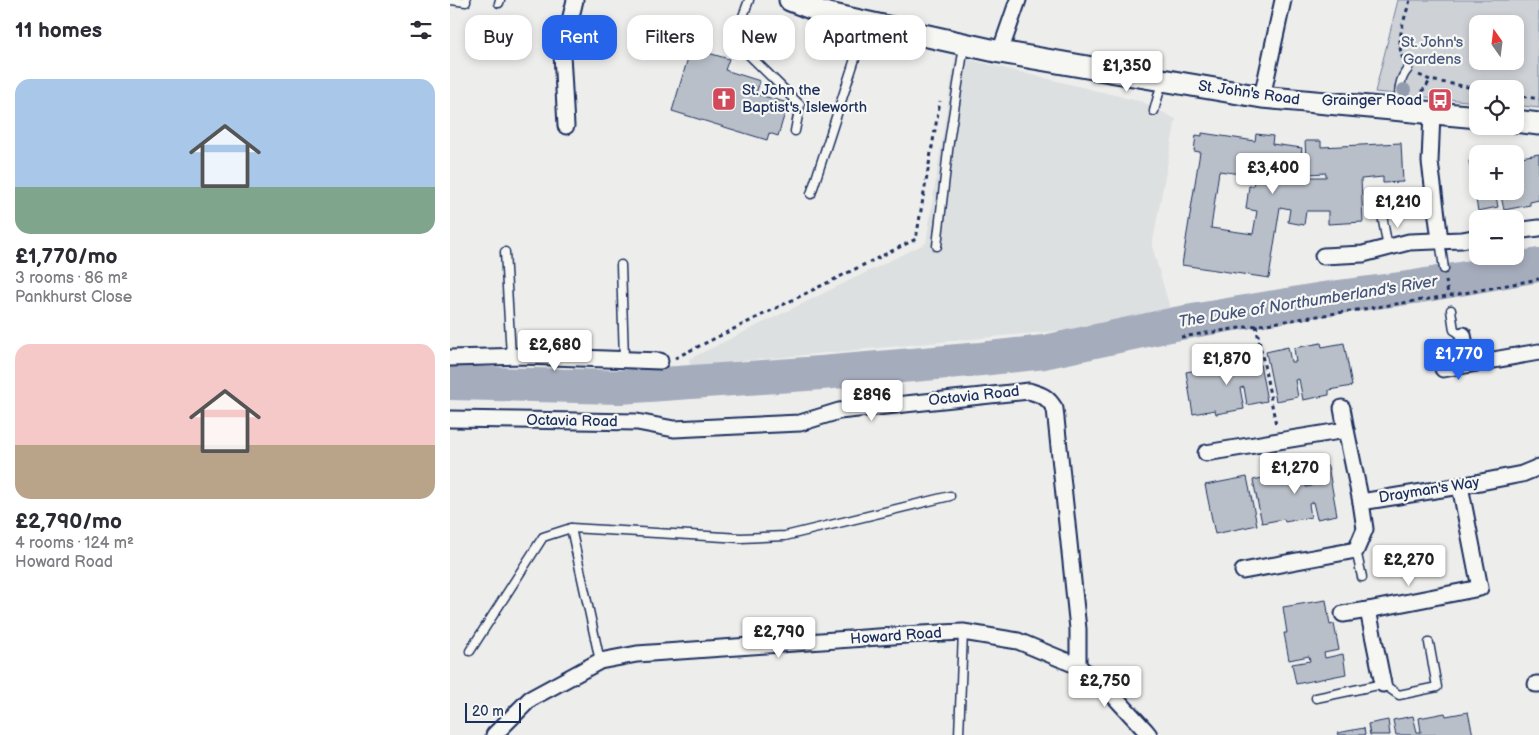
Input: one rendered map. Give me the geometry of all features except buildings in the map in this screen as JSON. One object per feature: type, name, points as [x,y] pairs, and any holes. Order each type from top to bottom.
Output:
[{"type":"main road","name":"St. John's Road","points":[[790,0],[837,15]]},
{"type":"main road","name":"St. John's Road","points":[[926,35],[1000,52],[1262,97],[1469,116]]},
{"type":"main road","points":[[1524,122],[1539,124]]},
{"type":"street","points":[[566,126],[562,54],[575,0]]},
{"type":"street","points":[[1000,52],[1018,0]]},
{"type":"street","points":[[1262,97],[1283,0]]},
{"type":"street","points":[[1432,113],[1430,162],[1440,240]]},
{"type":"street","points":[[1524,230],[1539,228]]},
{"type":"street","points":[[1322,256],[1363,254],[1410,242],[1469,239]]},
{"type":"street","points":[[1463,335],[1469,364]]},
{"type":"street","points":[[1443,369],[1539,352]]},
{"type":"street","points":[[450,358],[511,356],[660,360]]},
{"type":"street","name":"Octavia Road","points":[[450,419],[637,422],[674,429],[800,423],[839,411],[1028,391],[1043,395],[1055,409],[1078,629],[1078,666]]},
{"type":"street","name":"Drayman's Way","points":[[1342,408],[1361,502],[1522,474],[1539,467]]},
{"type":"street","points":[[1206,453],[1346,430]]},
{"type":"street","points":[[1343,614],[1480,588],[1460,486]]},
{"type":"street","points":[[1243,571],[1356,550],[1365,529],[1361,502]]},
{"type":"street","points":[[1368,610],[1383,684]]},
{"type":"street","name":"Howard Road","points":[[494,735],[530,699],[600,661],[638,654],[963,632],[1018,641],[1078,666],[1112,694],[1149,735]]},
{"type":"lane","points":[[451,0],[466,2],[466,0]]},
{"type":"lane","points":[[749,0],[738,31],[739,41],[743,50],[800,105],[795,131]]},
{"type":"lane","points":[[937,246],[949,142],[964,44]]},
{"type":"lane","points":[[811,194],[854,60]]},
{"type":"lane","points":[[1399,110],[1402,76],[1408,69]]},
{"type":"lane","points":[[1154,111],[1162,80]]},
{"type":"lane","points":[[1383,198],[1383,221],[1388,248]]},
{"type":"lane","points":[[1440,240],[1444,269]]},
{"type":"lane","points":[[505,252],[511,356]]},
{"type":"lane","points":[[621,265],[624,359]]},
{"type":"lane","points":[[1450,310],[1454,330],[1463,335]]},
{"type":"lane","points":[[470,651],[543,537],[571,528],[741,538],[785,536],[950,496]]},
{"type":"lane","points":[[571,528],[600,661]]},
{"type":"lane","points":[[1356,550],[1362,577]]},
{"type":"lane","points":[[959,735],[963,632]]},
{"type":"lane","points":[[1316,698],[1383,684],[1398,695],[1437,687],[1429,643]]},
{"type":"path","points":[[1410,0],[1400,40],[1401,54],[1408,69],[1430,80],[1469,87]]},
{"type":"path","points":[[1524,96],[1539,99]]},
{"type":"path","points":[[660,360],[670,360],[916,239],[941,97]]},
{"type":"path","points":[[1181,337],[1539,280]]},
{"type":"path","points":[[1256,325],[1279,441]]},
{"type":"shaded area","points":[[955,56],[1143,102],[1176,119],[1152,246],[1170,308],[1067,330],[690,366],[689,359],[926,243]]},
{"type":"green space","name":"St. John's Gardens","points":[[1398,0],[1539,0],[1539,108],[1524,106],[1524,80],[1469,80],[1469,101],[1375,92]]},
{"type":"waterway","name":"The Duke of Northumberland's River","points":[[450,383],[620,387],[821,373],[981,359],[1044,352],[1175,324],[1323,299],[1415,287],[1539,265]]},
{"type":"place","name":"St. John the Baptist's, Isleworth","points":[[724,99]]},
{"type":"place","name":"Grainger Road","points":[[1440,100]]}]
